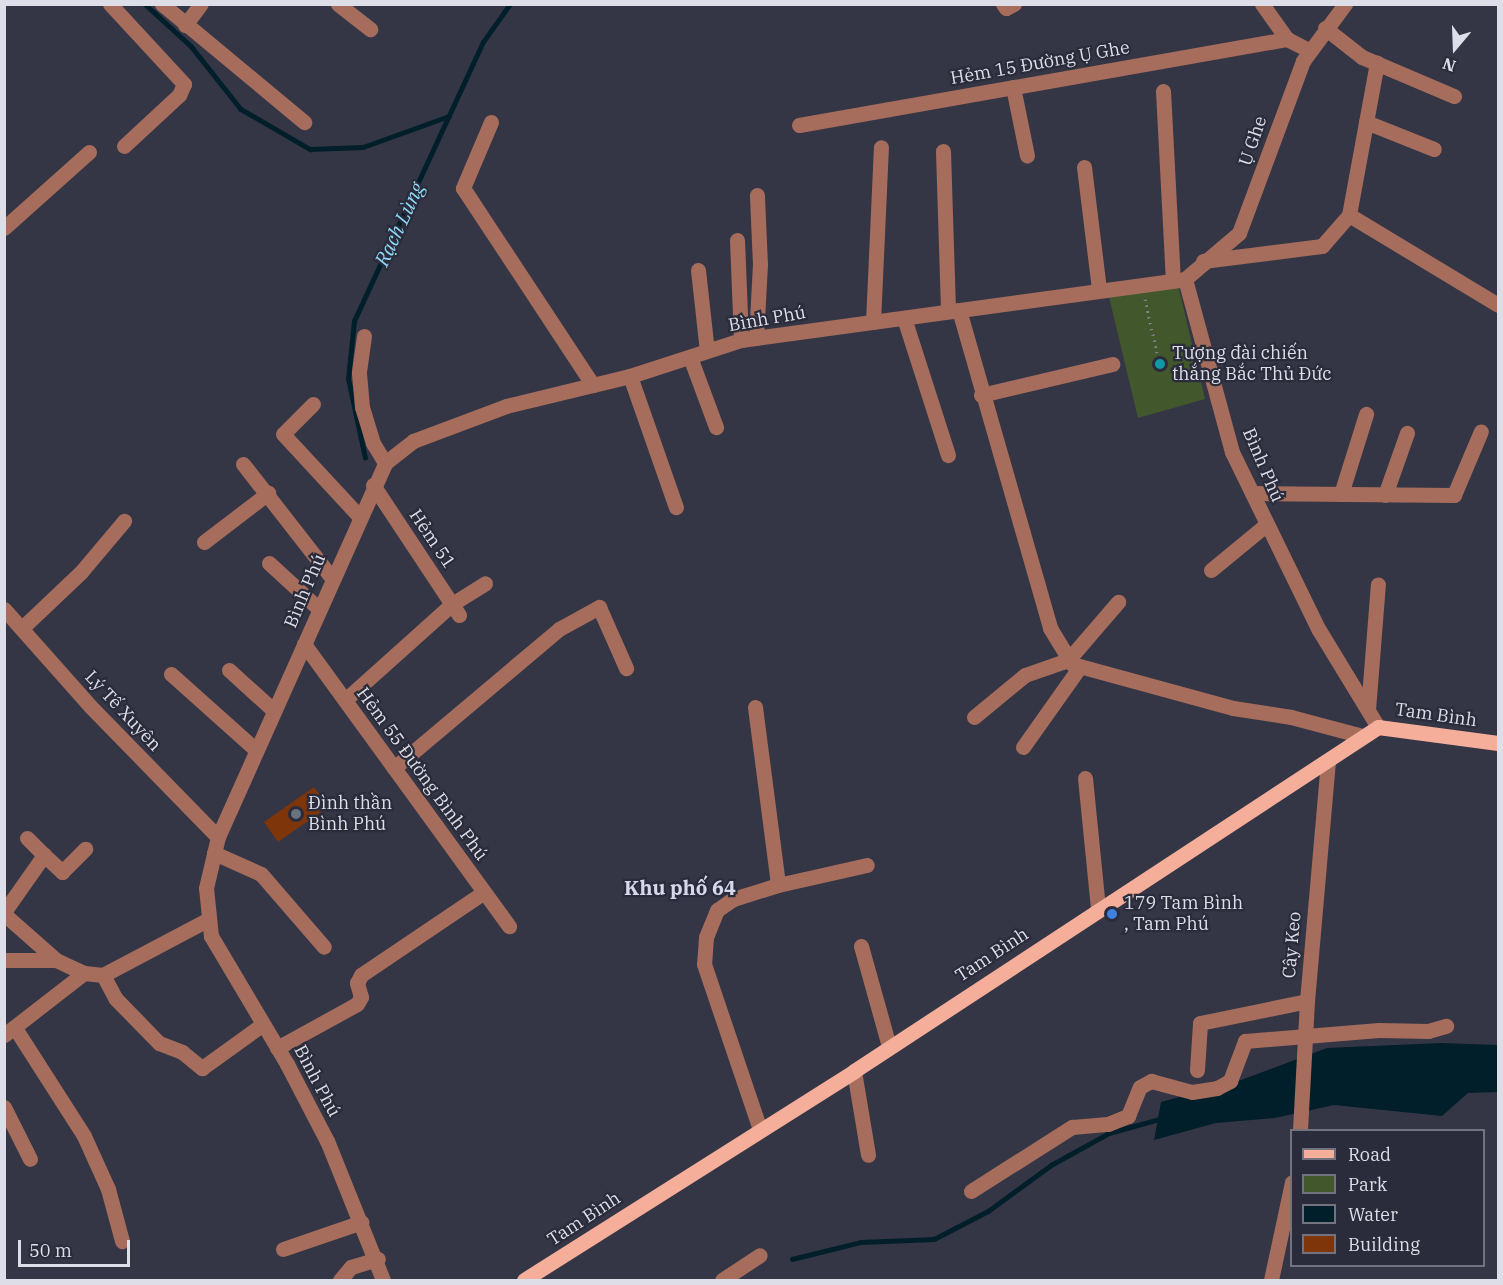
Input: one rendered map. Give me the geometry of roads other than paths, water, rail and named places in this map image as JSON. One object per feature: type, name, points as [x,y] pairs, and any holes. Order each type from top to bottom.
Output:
[{"type":"main road","name":"Tam Bình","points":[[529,1279],[760,1129],[854,1071],[1098,909],[1328,763],[1378,727],[1498,743]]},
{"type":"street","points":[[110,4],[184,84],[180,95],[124,146]]},
{"type":"street","points":[[162,4],[304,122]]},
{"type":"street","points":[[185,25],[201,4]]},
{"type":"street","points":[[1003,4],[1006,8],[1014,4]]},
{"type":"street","points":[[1262,4],[1287,39],[1309,50]]},
{"type":"street","name":"Ụ Ghe","points":[[1179,279],[1239,233],[1309,50],[1345,4]]},
{"type":"street","points":[[340,5],[370,29]]},
{"type":"street","points":[[1325,28],[1362,57],[1454,96]]},
{"type":"street","name":"Hẻm 15 Đường Ụ Ghe","points":[[800,125],[1287,39]]},
{"type":"street","points":[[1203,261],[1322,246],[1349,215],[1377,63]]},
{"type":"street","points":[[1013,87],[1028,156]]},
{"type":"street","points":[[1163,91],[1179,279]]},
{"type":"street","points":[[491,122],[463,188],[593,385]]},
{"type":"street","points":[[1366,123],[1434,149]]},
{"type":"street","points":[[873,322],[881,147]]},
{"type":"street","points":[[943,151],[953,310],[981,394],[1050,628],[1074,664]]},
{"type":"street","points":[[4,228],[89,152]]},
{"type":"street","points":[[1084,167],[1099,290]]},
{"type":"street","points":[[749,339],[760,265],[757,195]]},
{"type":"street","points":[[1349,215],[1498,305]]},
{"type":"street","points":[[737,240],[749,339]]},
{"type":"street","points":[[698,270],[707,351]]},
{"type":"street","name":"Bình Phú","points":[[383,1281],[378,1259],[327,1141],[278,1048],[211,936],[207,920],[206,888],[218,837],[272,709],[304,644],[372,485],[385,463],[414,441],[506,406],[630,376],[749,339],[1179,279],[1232,452],[1319,630],[1378,727]]},
{"type":"street","points":[[904,318],[948,455]]},
{"type":"street","points":[[364,336],[359,373],[362,407],[373,443],[385,463]]},
{"type":"street","points":[[690,357],[716,427]]},
{"type":"street","points":[[981,394],[1112,364]]},
{"type":"street","points":[[630,376],[676,507]]},
{"type":"street","points":[[313,404],[283,434],[359,516]]},
{"type":"street","points":[[1341,494],[1366,414]]},
{"type":"street","points":[[1252,493],[1454,495],[1481,431]]},
{"type":"street","points":[[1384,495],[1407,433]]},
{"type":"street","points":[[243,464],[268,492],[332,578]]},
{"type":"street","name":"Hẻm 51","points":[[372,485],[455,610]]},
{"type":"street","points":[[204,542],[268,492]]},
{"type":"street","points":[[22,628],[81,572],[124,521]]},
{"type":"street","points":[[1211,570],[1267,524]]},
{"type":"street","points":[[269,563],[319,609]]},
{"type":"street","points":[[345,700],[485,583]]},
{"type":"street","points":[[1368,710],[1378,584]]},
{"type":"street","points":[[1023,747],[1074,664],[1118,602]]},
{"type":"street","points":[[394,768],[559,629],[598,607],[627,668]]},
{"type":"street","name":"Lý Tế Xuyên","points":[[4,609],[90,706],[218,837]]},
{"type":"street","name":"Hẻm 55 Đường Bình Phú","points":[[304,644],[509,926]]},
{"type":"street","points":[[974,717],[1025,675],[1074,664],[1233,708],[1291,717],[1363,736]]},
{"type":"street","points":[[229,670],[272,709]]},
{"type":"street","points":[[171,674],[256,750]]},
{"type":"street","points":[[755,707],[778,885]]},
{"type":"street","name":"Cây Keo","points":[[1300,1129],[1307,1001],[1328,763]]},
{"type":"street","points":[[1085,778],[1098,909]]},
{"type":"street","points":[[27,838],[62,872],[85,849]]},
{"type":"street","points":[[214,853],[261,874],[324,947]]},
{"type":"street","points":[[44,855],[4,913],[56,960],[84,973],[103,975],[207,920]]},
{"type":"street","points":[[760,1129],[704,964],[706,937],[717,910],[733,899],[778,885],[867,865]]},
{"type":"street","points":[[278,1048],[357,1004],[361,997],[357,983],[361,975],[484,892]]},
{"type":"street","points":[[861,946],[889,1046]]},
{"type":"street","points":[[4,960],[56,960]]},
{"type":"street","points":[[84,973],[10,1031],[84,1136],[108,1189],[122,1242]]},
{"type":"street","points":[[103,975],[116,999],[159,1042],[182,1052],[202,1068],[263,1024]]},
{"type":"street","points":[[1197,1070],[1200,1023],[1307,1001]]},
{"type":"street","points":[[971,1191],[1072,1127],[1108,1124],[1128,1116],[1140,1087],[1151,1081],[1192,1092],[1217,1088],[1230,1081],[1245,1041],[1306,1034],[1428,1031],[1446,1026]]},
{"type":"street","points":[[854,1071],[868,1155]]},
{"type":"street","points":[[4,1107],[30,1159]]},
{"type":"street","points":[[1271,1281],[1290,1191]]},
{"type":"street","points":[[283,1249],[362,1222]]},
{"type":"street","points":[[722,1281],[760,1256]]},
{"type":"street","points":[[340,1281],[351,1267],[378,1259]]},
{"type":"water","points":[[1441,1043],[1498,1045],[1498,1092],[1468,1093],[1442,1116],[1334,1105],[1275,1118],[1216,1123],[1154,1140],[1161,1102],[1241,1080],[1327,1048]]},
{"type":"waterway","points":[[145,4],[191,46],[241,109],[310,149],[363,147],[449,116]]},
{"type":"waterway","name":"Rạch Lùng","points":[[365,458],[348,379],[354,321],[483,42],[510,4]]},
{"type":"waterway","points":[[792,1259],[861,1242],[934,1239],[988,1211],[1051,1165],[1109,1133],[1163,1118]]},
{"type":"place","name":"Tượng đài chiến thắng Bắc Thủ Đức","points":[[1160,364]]},
{"type":"place","name":"Đình thần Bình Phú","points":[[296,814]]},
{"type":"place","name":"179 Tam Bình , Tam Phú","points":[[1112,914]]},
{"type":"district","name":"Khu phố 64","points":[[680,887]]}]
